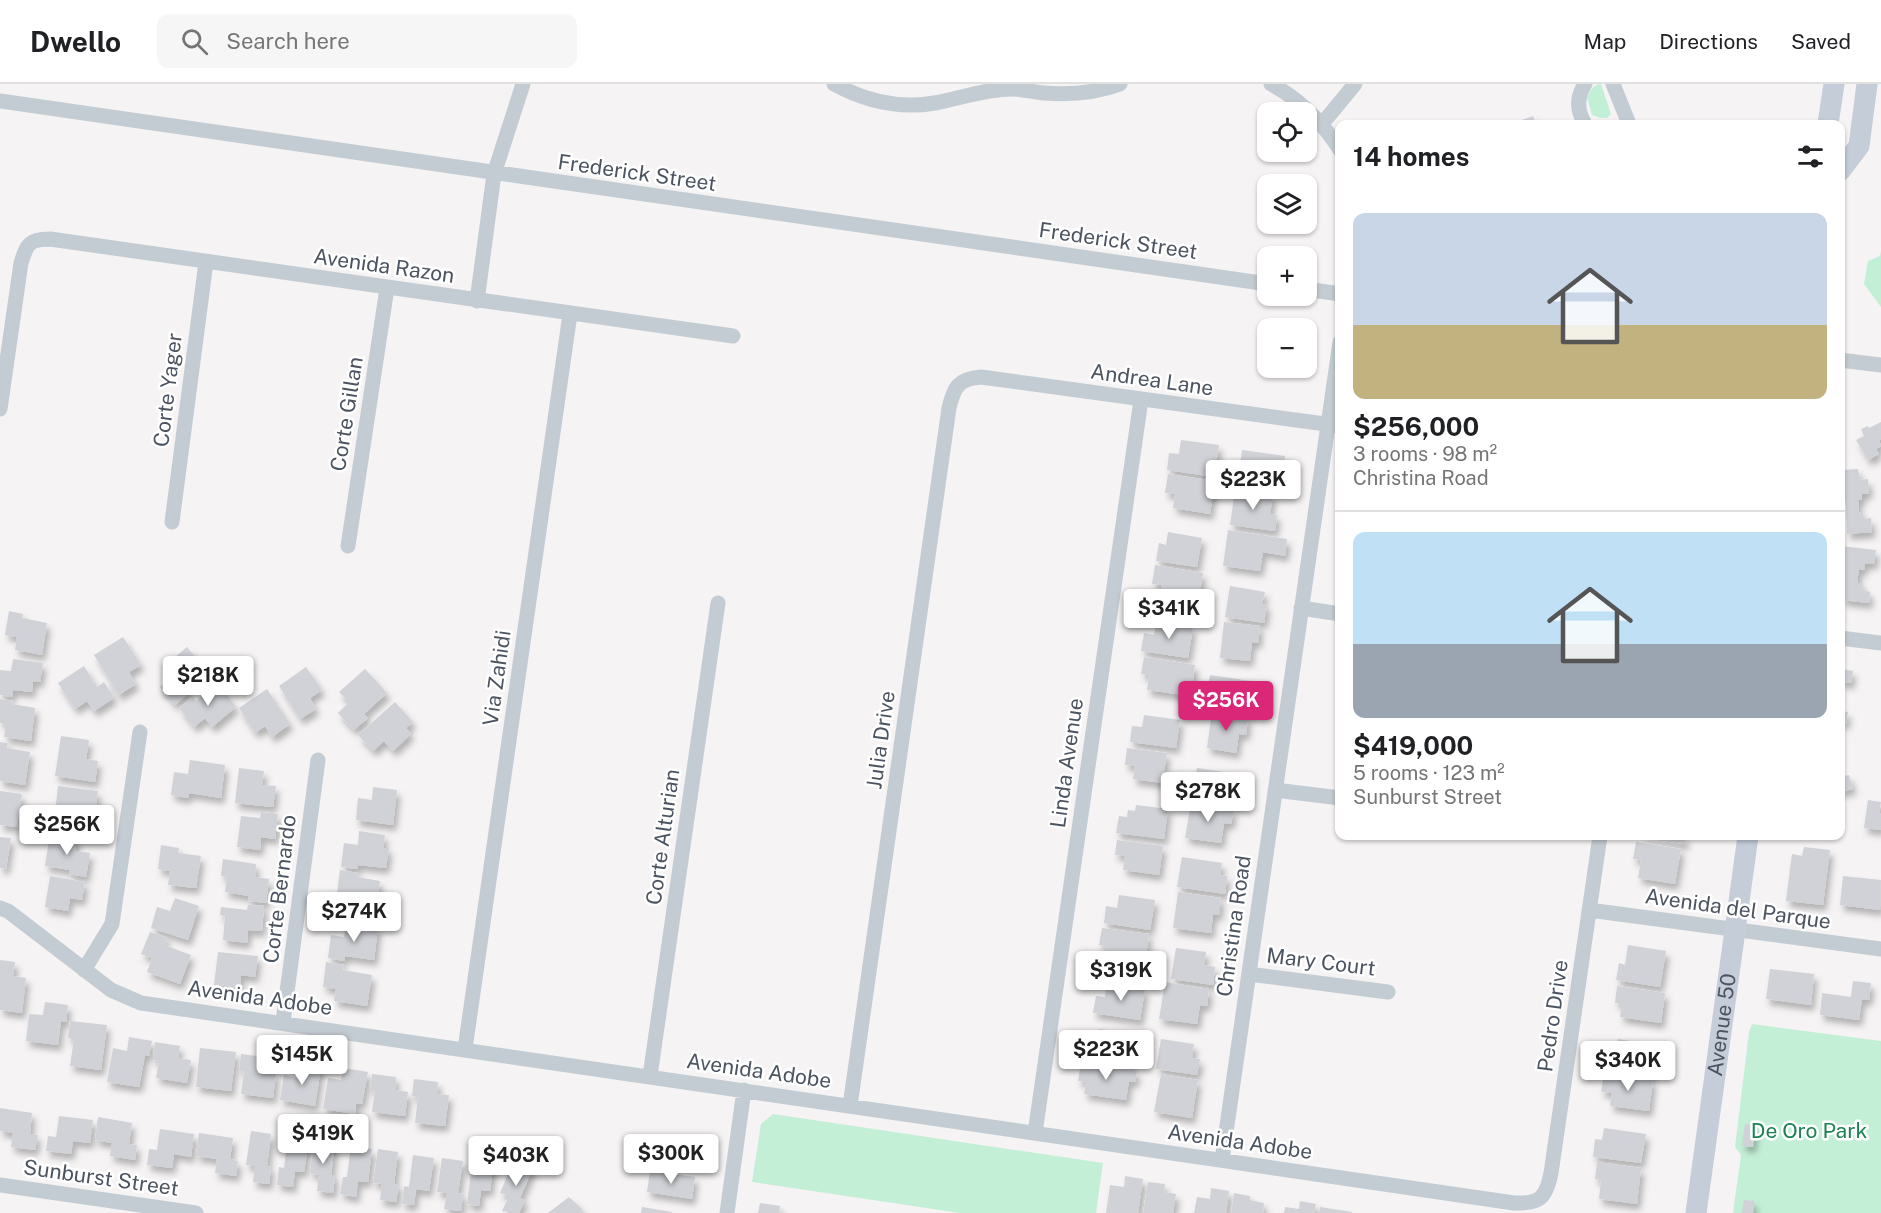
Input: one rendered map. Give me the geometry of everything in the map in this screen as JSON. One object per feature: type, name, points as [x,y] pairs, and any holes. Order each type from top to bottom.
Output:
[{"type":"main road","points":[[1829,120],[1834,84]]},
{"type":"main road","points":[[1845,164],[1859,146],[1867,84]]},
{"type":"main road","name":"Avenue 50","points":[[1696,1213],[1747,840]]},
{"type":"street","points":[[477,301],[495,174],[523,84]]},
{"type":"street","points":[[834,84],[850,93],[870,99],[910,105],[1011,89],[1044,93],[1088,92],[1120,84]]},
{"type":"street","points":[[1271,84],[1294,99],[1322,124],[1335,143]]},
{"type":"street","points":[[1322,124],[1355,84]]},
{"type":"street","points":[[1583,120],[1578,104],[1585,84]]},
{"type":"street","points":[[1613,84],[1623,120]]},
{"type":"street","name":"Frederick Street","points":[[0,101],[1257,282]]},
{"type":"street","name":"Avenida Razon","points":[[0,409],[21,263],[30,243],[38,239],[733,336]]},
{"type":"street","name":"Corte Yager","points":[[172,522],[206,262]]},
{"type":"street","name":"Corte Gillan","points":[[348,546],[387,288]]},
{"type":"street","points":[[1317,291],[1335,293]]},
{"type":"street","name":"Via Zahidi","points":[[465,1049],[570,314]]},
{"type":"street","points":[[1845,361],[1881,365]]},
{"type":"street","name":"Andrea Lane","points":[[959,383],[970,378],[981,378],[1334,425]]},
{"type":"street","name":"Julia Drive","points":[[850,1106],[949,408],[952,393],[959,383]]},
{"type":"street","name":"Linda Avenue","points":[[1035,1133],[1141,399]]},
{"type":"street","name":"Christina Road","points":[[1222,1160],[1301,608],[1334,425]]},
{"type":"street","name":"Corte Alturian","points":[[650,1076],[718,603]]},
{"type":"street","points":[[1301,608],[1335,613]]},
{"type":"street","points":[[1845,639],[1881,643]]},
{"type":"street","points":[[84,970],[112,924],[140,732]]},
{"type":"street","name":"Corte Bernardo","points":[[283,1022],[318,760]]},
{"type":"street","points":[[1275,790],[1335,797]]},
{"type":"street","name":"Pedro Drive","points":[[1539,1199],[1548,1190],[1551,1173],[1599,840]]},
{"type":"street","name":"Avenida Adobe","points":[[0,908],[8,911],[111,990],[141,1003],[1514,1203],[1530,1204],[1539,1199]]},
{"type":"street","name":"Avenida del Parque","points":[[1589,910],[1881,949]]},
{"type":"street","name":"Mary Court","points":[[1249,974],[1388,992]]},
{"type":"street","points":[[727,1213],[744,1090]]},
{"type":"street","name":"Sunburst Street","points":[[0,1185],[196,1213]]},
{"type":"green space","points":[[1601,84],[1611,114],[1607,118],[1592,115],[1587,98],[1593,87]]},
{"type":"green space","points":[[1881,251],[1881,307],[1864,284],[1868,261],[1880,256]]},
{"type":"green space","name":"De Oro Park","points":[[1752,1024],[1881,1041],[1881,1213],[1733,1213],[1741,1155],[1735,1147],[1749,1032]]},
{"type":"green space","points":[[773,1114],[1103,1163],[1096,1213],[960,1213],[752,1182],[761,1124]]},
{"type":"building","points":[[1533,116],[1534,120],[1522,120]]},
{"type":"building","points":[[1881,422],[1881,440],[1879,440],[1881,446],[1876,449],[1879,454],[1868,460],[1856,440],[1864,436],[1861,429]]},
{"type":"building","points":[[1181,440],[1219,445],[1214,477],[1167,470],[1169,453],[1179,454]]},
{"type":"building","points":[[1242,450],[1285,456],[1281,487],[1238,481]]},
{"type":"building","points":[[1858,469],[1860,480],[1868,479],[1869,493],[1862,494],[1862,500],[1858,500],[1859,513],[1863,512],[1864,519],[1871,518],[1872,532],[1847,534],[1845,470]]},
{"type":"building","points":[[1168,474],[1215,481],[1210,514],[1173,508],[1175,494],[1165,493]]},
{"type":"building","points":[[1235,490],[1273,495],[1270,514],[1277,515],[1275,531],[1230,525]]},
{"type":"building","points":[[1228,530],[1287,539],[1285,556],[1263,552],[1260,571],[1223,566]]},
{"type":"building","points":[[1168,532],[1202,538],[1197,567],[1156,561],[1159,543],[1166,545]]},
{"type":"building","points":[[1845,546],[1876,550],[1874,564],[1865,563],[1864,570],[1859,569],[1857,583],[1863,583],[1862,590],[1870,592],[1869,603],[1845,600]]},
{"type":"building","points":[[1155,565],[1203,573],[1198,604],[1160,598],[1162,585],[1152,584]]},
{"type":"building","points":[[1230,586],[1265,592],[1262,604],[1267,605],[1264,623],[1225,617]]},
{"type":"building","points":[[9,611],[23,614],[22,618],[47,623],[42,655],[15,650],[17,637],[5,635]]},
{"type":"building","points":[[1156,621],[1193,627],[1188,658],[1141,651],[1144,633],[1154,635]]},
{"type":"building","points":[[1224,622],[1260,626],[1258,643],[1252,642],[1250,661],[1220,658]]},
{"type":"building","points":[[123,637],[141,665],[129,672],[136,684],[119,695],[94,655]]},
{"type":"building","points":[[187,647],[207,672],[186,689],[189,693],[175,705],[160,687],[170,679],[162,668]]},
{"type":"building","points":[[1144,657],[1195,665],[1191,696],[1147,690],[1149,675],[1141,674]]},
{"type":"building","points":[[13,659],[43,663],[40,682],[33,681],[32,692],[13,690],[12,697],[0,695],[0,670],[11,671]]},
{"type":"building","points":[[84,666],[97,687],[104,682],[114,698],[94,711],[87,701],[75,709],[58,683]]},
{"type":"building","points":[[306,667],[322,690],[310,698],[316,709],[300,719],[279,686]]},
{"type":"building","points":[[365,669],[387,693],[364,714],[368,718],[354,730],[338,713],[349,702],[339,692]]},
{"type":"building","points":[[1845,670],[1853,671],[1851,683],[1845,682]]},
{"type":"building","points":[[1210,675],[1251,681],[1249,695],[1253,695],[1251,713],[1205,706]]},
{"type":"building","points":[[217,683],[236,707],[212,727],[205,718],[194,727],[179,708],[193,697],[196,701]]},
{"type":"building","points":[[267,689],[290,724],[272,737],[265,726],[255,733],[239,708]]},
{"type":"building","points":[[0,699],[13,701],[12,704],[35,708],[31,741],[4,737],[6,724],[0,723]]},
{"type":"building","points":[[395,702],[413,722],[406,728],[411,734],[393,751],[384,741],[373,751],[358,735]]},
{"type":"building","points":[[1212,712],[1248,718],[1246,735],[1239,734],[1236,753],[1207,748]]},
{"type":"building","points":[[1845,712],[1848,712],[1845,724]]},
{"type":"building","points":[[1144,715],[1180,720],[1176,748],[1130,742],[1132,726],[1142,727]]},
{"type":"building","points":[[61,736],[89,740],[86,759],[98,761],[95,782],[55,776]]},
{"type":"building","points":[[0,742],[8,743],[7,748],[30,752],[25,785],[0,781]]},
{"type":"building","points":[[1127,748],[1167,753],[1162,783],[1133,779],[1135,766],[1125,765]]},
{"type":"building","points":[[190,760],[225,765],[221,798],[189,793],[188,798],[171,795],[174,772],[188,774]]},
{"type":"building","points":[[239,768],[264,771],[262,785],[276,786],[273,807],[235,803]]},
{"type":"building","points":[[1197,768],[1237,774],[1235,788],[1239,788],[1237,803],[1192,797]]},
{"type":"building","points":[[1849,775],[1853,789],[1845,791],[1845,776]]},
{"type":"building","points":[[58,786],[98,791],[95,813],[81,811],[79,824],[54,821]]},
{"type":"building","points":[[373,787],[397,790],[393,825],[356,820],[358,798],[372,800]]},
{"type":"building","points":[[0,791],[22,794],[17,827],[0,825]]},
{"type":"building","points":[[1868,800],[1881,802],[1879,813],[1881,813],[1881,830],[1864,828]]},
{"type":"building","points":[[1191,803],[1234,810],[1231,824],[1224,823],[1221,843],[1185,838]]},
{"type":"building","points":[[1136,805],[1168,809],[1164,839],[1116,833],[1119,816],[1127,817],[1128,810],[1135,811]]},
{"type":"building","points":[[261,812],[278,814],[275,839],[261,837],[260,850],[237,847],[241,816],[260,818]]},
{"type":"building","points":[[359,831],[385,835],[383,848],[389,848],[386,868],[358,865],[357,869],[341,867],[344,843],[358,845]]},
{"type":"building","points":[[50,834],[77,838],[75,851],[90,853],[86,877],[69,874],[70,870],[45,866]]},
{"type":"building","points":[[0,837],[11,838],[6,869],[0,868]]},
{"type":"building","points":[[1117,840],[1163,846],[1159,875],[1123,870],[1125,856],[1115,855]]},
{"type":"building","points":[[1655,840],[1686,840],[1685,844]]},
{"type":"building","points":[[1636,842],[1681,849],[1675,884],[1638,878],[1641,860],[1633,859]]},
{"type":"building","points":[[161,845],[179,848],[178,853],[201,856],[196,888],[168,885],[170,871],[158,869]]},
{"type":"building","points":[[1804,847],[1830,850],[1823,905],[1786,901],[1792,854],[1802,856]]},
{"type":"building","points":[[1182,857],[1222,863],[1220,875],[1227,876],[1225,894],[1177,887]]},
{"type":"building","points":[[223,859],[256,864],[255,877],[269,879],[266,903],[248,901],[249,896],[225,892],[227,877],[221,876]]},
{"type":"building","points":[[340,870],[358,873],[357,877],[380,881],[375,913],[348,909],[350,896],[337,894]]},
{"type":"building","points":[[50,876],[85,882],[82,900],[70,898],[68,911],[45,907]]},
{"type":"building","points":[[1843,876],[1881,880],[1880,910],[1840,905]]},
{"type":"building","points":[[1178,892],[1221,898],[1219,915],[1213,914],[1211,933],[1173,928]]},
{"type":"building","points":[[1119,895],[1155,900],[1150,930],[1104,923],[1106,906],[1117,908]]},
{"type":"building","points":[[175,898],[199,906],[188,940],[151,928],[157,907],[170,911]]},
{"type":"building","points":[[248,905],[264,906],[262,931],[248,930],[247,943],[223,940],[225,916],[220,915],[221,907],[247,910]]},
{"type":"building","points":[[346,923],[378,927],[374,960],[345,956],[344,961],[328,958],[331,935],[344,937]]},
{"type":"building","points":[[1102,928],[1149,934],[1145,964],[1104,959],[1106,946],[1099,945]]},
{"type":"building","points":[[150,932],[167,938],[164,945],[191,955],[180,984],[147,972],[152,958],[141,954]]},
{"type":"building","points":[[1628,945],[1666,951],[1660,987],[1616,980],[1619,963],[1625,965]]},
{"type":"building","points":[[1176,948],[1206,952],[1204,965],[1215,967],[1213,985],[1171,979]]},
{"type":"building","points":[[218,952],[258,956],[255,977],[241,975],[240,988],[214,985]]},
{"type":"building","points":[[0,960],[15,962],[13,976],[26,978],[22,1013],[0,1010]]},
{"type":"building","points":[[326,962],[344,965],[343,970],[372,975],[367,1006],[334,1001],[336,989],[323,987]]},
{"type":"building","points":[[1770,969],[1814,974],[1811,1005],[1766,999]]},
{"type":"building","points":[[1853,981],[1871,983],[1869,1000],[1862,999],[1859,1020],[1820,1015],[1822,993],[1851,997]]},
{"type":"building","points":[[1165,982],[1209,989],[1207,1006],[1200,1005],[1197,1024],[1159,1019]]},
{"type":"building","points":[[1107,983],[1145,989],[1140,1020],[1093,1013],[1096,996],[1105,997]]},
{"type":"building","points":[[1617,986],[1665,993],[1661,1023],[1620,1017],[1622,1004],[1615,1003]]},
{"type":"building","points":[[45,1002],[68,1005],[66,1022],[61,1021],[58,1045],[26,1041],[29,1014],[43,1015]]},
{"type":"building","points":[[70,1021],[107,1025],[101,1070],[70,1066],[74,1039],[68,1038]]},
{"type":"building","points":[[1099,1029],[1137,1034],[1132,1065],[1084,1058],[1087,1040],[1097,1041]]},
{"type":"building","points":[[129,1037],[152,1041],[149,1056],[145,1055],[139,1087],[107,1082],[113,1048],[127,1051]]},
{"type":"building","points":[[1161,1039],[1194,1044],[1192,1058],[1200,1059],[1197,1075],[1156,1069]]},
{"type":"building","points":[[1618,1039],[1656,1045],[1652,1076],[1604,1069],[1606,1052],[1616,1053]]},
{"type":"building","points":[[155,1042],[180,1046],[178,1058],[191,1060],[187,1083],[156,1078],[159,1061],[153,1060]]},
{"type":"building","points":[[200,1048],[236,1052],[231,1091],[196,1087]]},
{"type":"building","points":[[241,1054],[265,1057],[264,1071],[276,1073],[273,1098],[241,1094],[244,1071],[239,1071]]},
{"type":"building","points":[[1081,1063],[1137,1071],[1135,1082],[1129,1081],[1126,1100],[1084,1094],[1086,1082],[1078,1081]]},
{"type":"building","points":[[300,1064],[321,1067],[315,1106],[280,1100],[284,1075],[298,1078]]},
{"type":"building","points":[[343,1068],[368,1072],[362,1104],[356,1103],[355,1114],[323,1109],[328,1078],[341,1080]]},
{"type":"building","points":[[372,1074],[396,1077],[395,1090],[408,1092],[405,1116],[372,1112],[375,1090],[370,1090]]},
{"type":"building","points":[[1161,1074],[1198,1080],[1192,1118],[1154,1112]]},
{"type":"building","points":[[1604,1074],[1653,1080],[1649,1111],[1610,1106],[1612,1093],[1601,1092]]},
{"type":"building","points":[[414,1079],[438,1082],[437,1094],[449,1095],[445,1126],[415,1123],[418,1097],[412,1096]]},
{"type":"building","points":[[0,1108],[32,1113],[30,1134],[38,1135],[35,1150],[11,1147],[13,1133],[0,1131]]},
{"type":"building","points":[[59,1116],[93,1120],[90,1143],[73,1141],[71,1154],[46,1151],[48,1136],[56,1137]]},
{"type":"building","points":[[98,1117],[132,1123],[129,1144],[137,1145],[135,1160],[110,1156],[112,1143],[95,1140]]},
{"type":"building","points":[[1745,1124],[1755,1125],[1753,1147],[1742,1146]]},
{"type":"building","points":[[1604,1128],[1646,1134],[1641,1163],[1593,1157],[1595,1139],[1602,1140]]},
{"type":"building","points":[[160,1129],[194,1134],[191,1157],[174,1154],[172,1168],[147,1165],[149,1149],[157,1150]]},
{"type":"building","points":[[251,1131],[271,1134],[267,1166],[271,1167],[269,1184],[253,1182],[255,1166],[246,1165]]},
{"type":"building","points":[[199,1133],[233,1138],[230,1159],[238,1161],[236,1176],[215,1173],[217,1159],[196,1156]]},
{"type":"building","points":[[288,1136],[309,1139],[304,1172],[295,1171],[293,1187],[277,1185],[279,1167],[284,1168]]},
{"type":"building","points":[[314,1140],[335,1143],[331,1175],[335,1175],[333,1193],[317,1191],[319,1175],[310,1173]]},
{"type":"building","points":[[351,1146],[372,1149],[368,1182],[358,1181],[356,1197],[340,1194],[343,1177],[347,1177]]},
{"type":"building","points":[[378,1149],[398,1152],[394,1184],[399,1184],[396,1202],[380,1200],[382,1184],[373,1183]]},
{"type":"building","points":[[413,1155],[434,1158],[429,1191],[416,1189],[414,1205],[402,1204],[404,1186],[409,1187]]},
{"type":"building","points":[[473,1155],[494,1158],[490,1191],[481,1190],[479,1206],[467,1204]]},
{"type":"building","points":[[442,1158],[463,1161],[458,1193],[463,1194],[461,1211],[444,1209],[447,1193],[437,1192]]},
{"type":"building","points":[[513,1162],[533,1168],[520,1198],[525,1200],[519,1213],[502,1211],[509,1196],[500,1193]]},
{"type":"building","points":[[1597,1162],[1641,1168],[1637,1204],[1599,1199],[1601,1180],[1595,1179]]},
{"type":"building","points":[[650,1171],[695,1177],[692,1199],[647,1192]]},
{"type":"building","points":[[1125,1176],[1143,1179],[1138,1213],[1106,1213],[1110,1185],[1124,1187]]},
{"type":"building","points":[[1148,1182],[1165,1184],[1164,1192],[1176,1194],[1173,1213],[1143,1213]]},
{"type":"building","points":[[1211,1188],[1229,1191],[1226,1213],[1194,1213],[1197,1197],[1210,1199]]},
{"type":"building","points":[[1234,1193],[1250,1196],[1250,1200],[1264,1203],[1263,1213],[1231,1213]]},
{"type":"building","points":[[569,1197],[583,1210],[579,1213],[548,1213]]},
{"type":"building","points":[[1744,1200],[1754,1201],[1753,1213],[1742,1213]]},
{"type":"building","points":[[1300,1201],[1316,1204],[1314,1213],[1284,1213],[1285,1207],[1299,1209]]},
{"type":"building","points":[[760,1203],[780,1206],[779,1213],[758,1213]]},
{"type":"building","points":[[642,1207],[672,1212],[672,1213],[641,1213]]},
{"type":"building","points":[[1320,1207],[1352,1212],[1352,1213],[1319,1213]]}]
